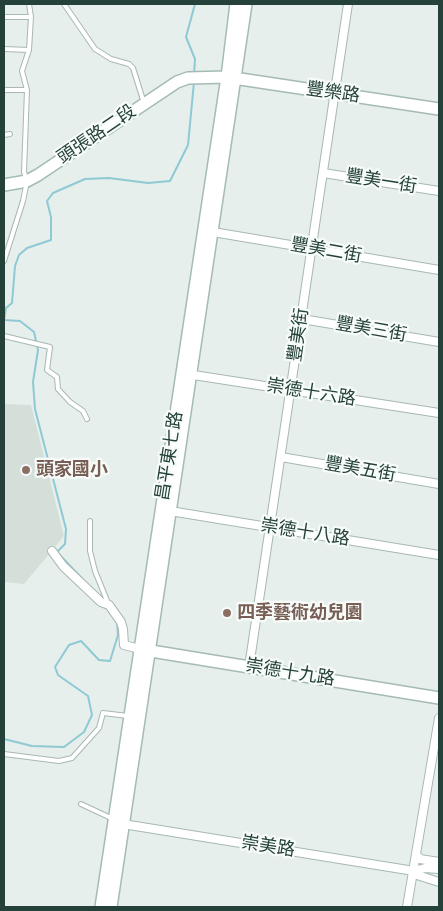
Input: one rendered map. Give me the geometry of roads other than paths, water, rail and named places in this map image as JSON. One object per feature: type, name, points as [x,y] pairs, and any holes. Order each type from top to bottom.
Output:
[{"type":"street","name":"昌平東七路","points":[[112,907],[130,716],[145,650],[170,511],[186,374],[213,232],[231,78],[236,4]]},
{"type":"street","name":"昌平東七路","points":[[101,907],[119,822],[231,78],[246,4]]},
{"type":"street","name":"豐美街","points":[[249,667],[348,4]]},
{"type":"street","name":"頭張路二段","points":[[4,185],[26,182],[177,82],[188,78],[204,76],[231,78]]},
{"type":"street","name":"豐樂路","points":[[231,78],[439,109]]},
{"type":"street","name":"豐美一街","points":[[323,172],[439,191]]},
{"type":"street","name":"豐美二街","points":[[213,232],[439,270]]},
{"type":"street","name":"豐美三街","points":[[302,319],[439,342]]},
{"type":"street","name":"崇德十六路","points":[[186,374],[439,413]]},
{"type":"street","name":"豐美五街","points":[[281,457],[439,484]]},
{"type":"street","name":"崇德十八路","points":[[170,511],[439,556]]},
{"type":"street","points":[[52,551],[63,566],[101,602],[109,605],[121,622],[124,645],[145,650]]},
{"type":"street","name":"崇德十九路","points":[[145,650],[439,698]]},
{"type":"street","points":[[407,907],[439,718]]},
{"type":"street","name":"崇美路","points":[[119,822],[414,871],[425,868],[439,869]]},
{"type":"street","points":[[416,854],[420,858],[439,862]]},
{"type":"street","name":"崇美路","points":[[414,871],[417,875],[439,882]]},
{"type":"lane","points":[[4,261],[23,201],[26,182],[24,172],[27,90],[22,71],[29,50],[31,18],[29,4]]},
{"type":"lane","points":[[64,4],[96,49],[111,59],[129,64],[134,68],[144,103]]},
{"type":"lane","points":[[4,16],[31,18]]},
{"type":"lane","points":[[4,50],[29,50]]},
{"type":"lane","points":[[4,90],[27,90]]},
{"type":"lane","points":[[4,135],[10,134]]},
{"type":"lane","points":[[4,336],[50,347],[47,370],[57,377],[58,389],[70,402],[83,411],[87,419]]},
{"type":"lane","points":[[90,521],[90,550],[95,571],[109,605]]},
{"type":"lane","points":[[4,754],[58,761],[72,758],[99,728],[103,713],[130,716]]},
{"type":"lane","points":[[82,804],[119,822]]},
{"type":"waterway","points":[[194,75],[195,59],[186,37],[195,4]]},
{"type":"waterway","points":[[93,590],[57,552],[65,544],[66,529],[35,409],[33,382],[38,350],[34,332],[20,321],[4,320],[6,308],[12,303],[15,266],[19,255],[27,248],[51,240],[51,217],[47,201],[53,193],[85,179],[109,178],[148,183],[170,181],[188,145],[194,82]]},
{"type":"waterway","points":[[4,739],[32,746],[64,747],[84,732],[92,715],[88,696],[58,675],[55,667],[69,645],[81,641],[99,660],[110,661],[118,635],[117,621]]},
{"type":"place","name":"頭家國小","points":[[26,470]]},
{"type":"place","name":"四季藝術幼兒園","points":[[227,613]]}]
